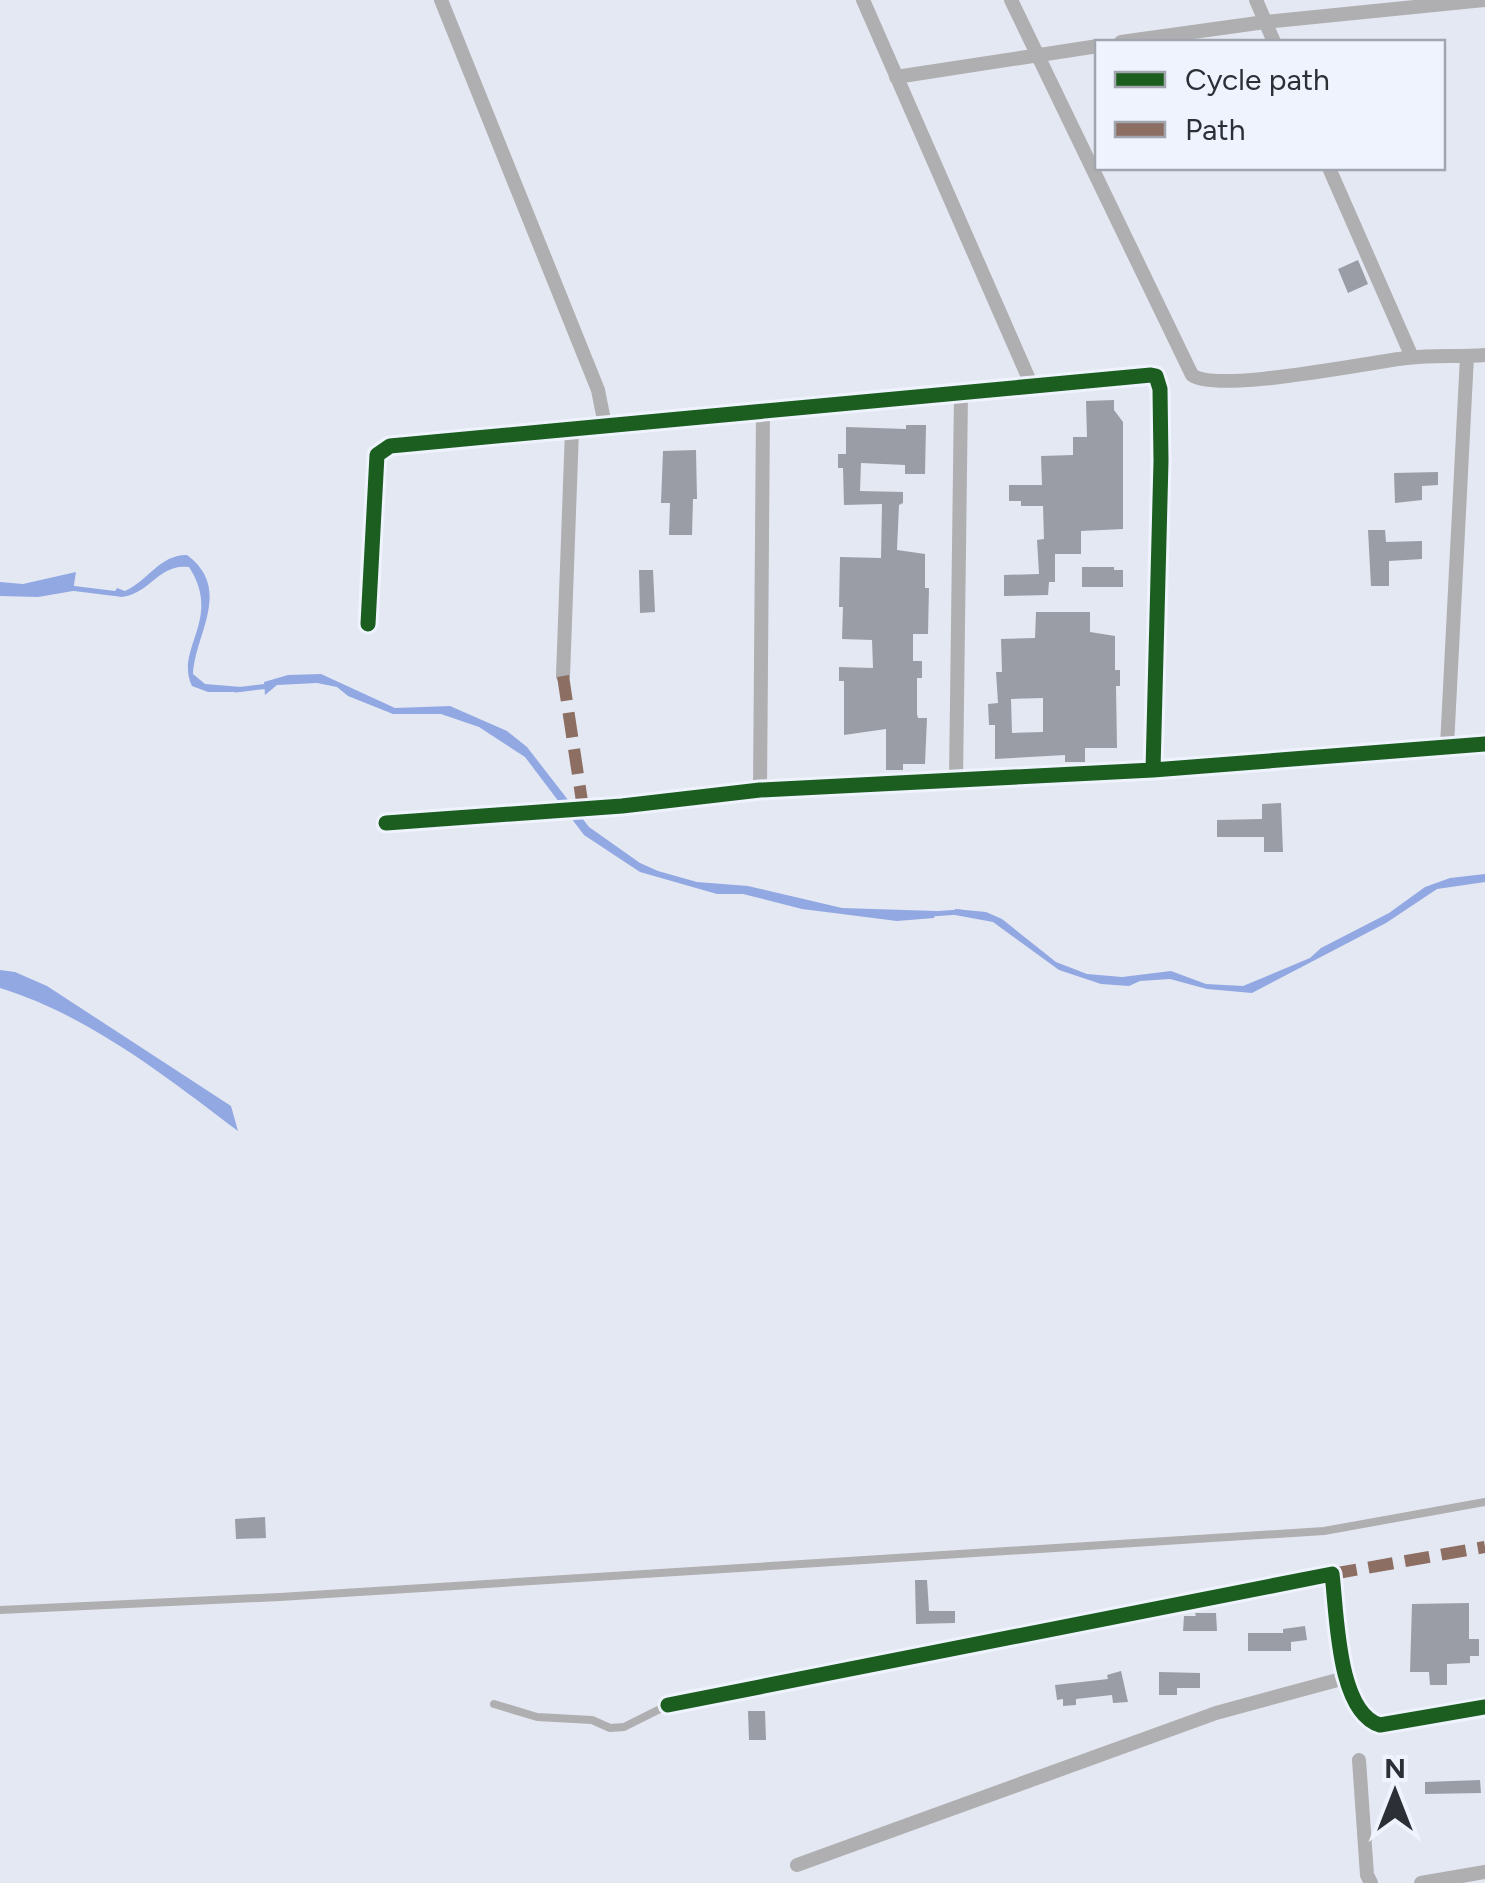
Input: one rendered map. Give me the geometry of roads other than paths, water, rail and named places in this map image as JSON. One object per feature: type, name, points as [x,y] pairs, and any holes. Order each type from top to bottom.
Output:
[{"type":"street","points":[[441,0],[598,390],[605,426]]},
{"type":"street","points":[[862,0],[1032,386]]},
{"type":"street","points":[[1012,0],[1192,375],[1200,381],[1243,380],[1412,357],[1485,354]]},
{"type":"street","points":[[1256,0],[1273,40]]},
{"type":"street","points":[[1136,40],[1266,22],[1484,0]]},
{"type":"street","points":[[896,78],[1095,46]]},
{"type":"street","points":[[1330,170],[1412,357]]},
{"type":"street","points":[[1446,746],[1466,356]]},
{"type":"street","points":[[368,624],[377,455],[390,446],[1144,374],[1156,376],[1161,461],[1153,770]]},
{"type":"street","points":[[956,779],[961,394]]},
{"type":"street","points":[[760,790],[764,412]]},
{"type":"street","points":[[563,676],[572,430]]},
{"type":"street","points":[[386,823],[622,806],[760,790],[1153,770],[1485,744]]},
{"type":"street","points":[[668,1705],[1332,1574],[1345,1678],[1368,1722],[1380,1726],[1485,1707]]},
{"type":"street","points":[[798,1864],[1216,1714],[1345,1678]]},
{"type":"street","points":[[1359,1760],[1370,1883]]},
{"type":"street","points":[[1421,1883],[1485,1872]]},
{"type":"lane","points":[[0,1610],[280,1598],[1324,1530],[1485,1502]]},
{"type":"lane","points":[[494,1704],[537,1718],[592,1720],[610,1728],[624,1728],[668,1705]]},
{"type":"water","points":[[187,555],[201,568],[210,597],[193,674],[205,684],[242,687],[242,692],[208,692],[192,686],[189,659],[201,602],[189,567],[169,570],[130,595],[120,597],[114,593],[117,588],[125,591],[133,586],[161,563]]},
{"type":"water","points":[[76,572],[73,591],[38,597],[0,596],[0,582],[23,584]]},
{"type":"water","points":[[321,674],[395,708],[450,706],[507,731],[527,747],[589,827],[658,871],[697,882],[748,886],[842,908],[936,911],[934,918],[897,921],[802,909],[743,894],[717,894],[640,872],[584,835],[525,757],[479,727],[441,714],[393,714],[348,696],[337,687],[317,683],[277,685],[265,695],[264,682],[288,675]]},
{"type":"water","points":[[1485,874],[1485,882],[1437,889],[1386,923],[1252,993],[1207,989],[1170,979],[1140,981],[1129,986],[1101,984],[1059,970],[993,922],[955,915],[955,909],[986,912],[1002,919],[1056,962],[1087,974],[1122,977],[1171,971],[1206,984],[1243,986],[1310,958],[1321,948],[1389,913],[1425,887],[1450,878]]},
{"type":"water","points":[[0,970],[47,986],[231,1106],[238,1131],[95,1031],[0,988]]},
{"type":"waterway","points":[[70,588],[119,594]]},
{"type":"waterway","points":[[236,690],[269,686]]},
{"type":"waterway","points":[[931,914],[960,912]]}]
